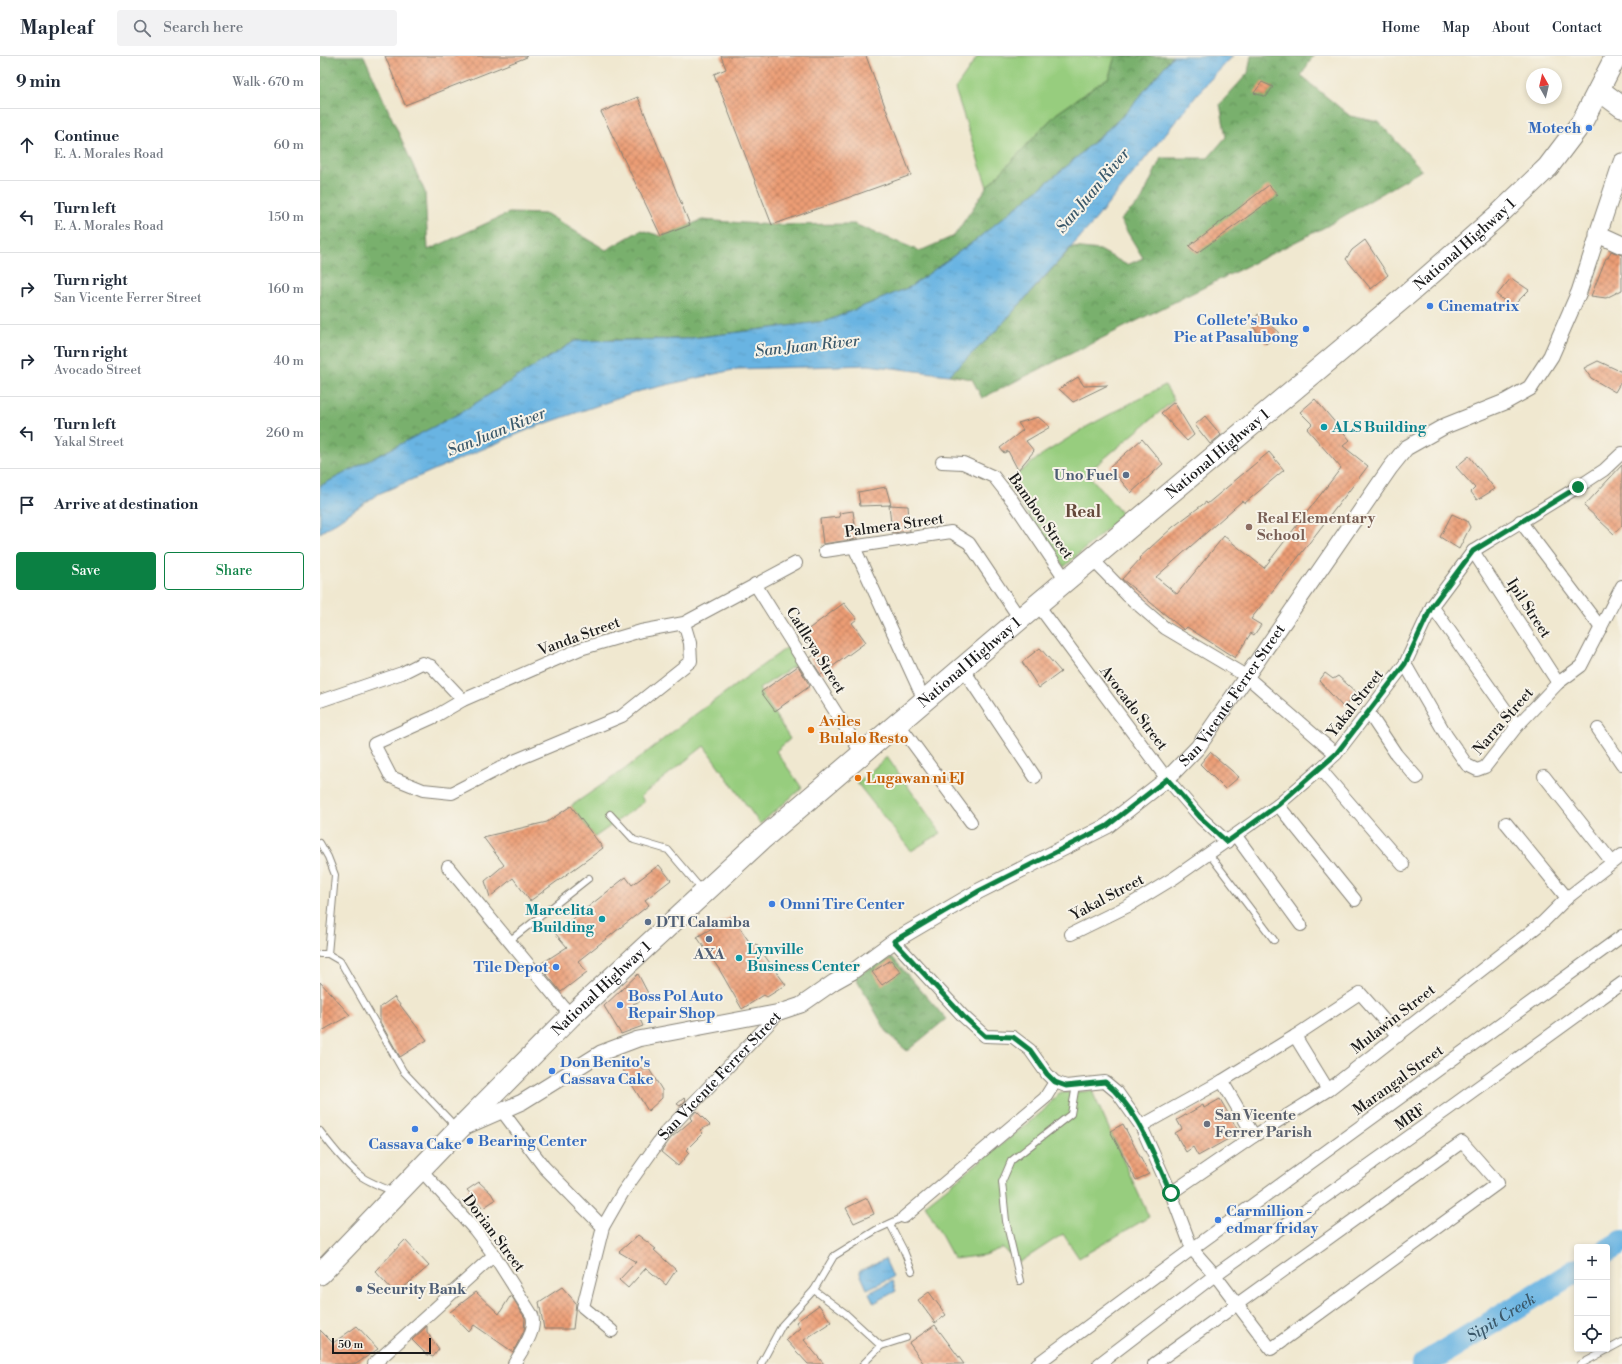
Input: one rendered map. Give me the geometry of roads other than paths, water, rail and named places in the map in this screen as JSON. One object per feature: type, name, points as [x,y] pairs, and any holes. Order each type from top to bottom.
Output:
[{"type":"highway","name":"National Highway 1","points":[[320,1274],[458,1130],[571,1016],[761,840],[1066,580],[1092,560],[1408,294],[1496,217],[1548,167],[1582,122],[1616,56]]},
{"type":"highway","points":[[1599,90],[1622,107]]},
{"type":"main road","points":[[1622,162],[1598,234],[1622,245]]},
{"type":"street","name":"San Vicente Ferrer Street","points":[[612,1331],[583,1307],[604,1226],[623,1192],[665,1133],[780,1012],[801,1005],[834,982],[852,972],[894,941],[979,891],[1107,826],[1167,779],[1198,746],[1390,468],[1406,448],[1445,426],[1505,402],[1530,388],[1551,356],[1579,292],[1598,234]]},
{"type":"street","name":"Yakal Street","points":[[1071,934],[1128,906],[1174,878],[1278,805],[1320,769],[1336,754],[1405,664],[1432,606],[1473,551],[1604,470],[1622,453]]},
{"type":"street","name":"Bamboo Street","points":[[942,462],[963,463],[994,477],[1012,500],[1066,580]]},
{"type":"street","points":[[1520,521],[1601,628]]},
{"type":"street","name":"Palmera Street","points":[[826,551],[951,532],[969,543],[1020,619]]},
{"type":"street","points":[[854,547],[924,700]]},
{"type":"street","name":"Ipil Street","points":[[1473,551],[1558,683]]},
{"type":"street","points":[[1092,560],[1128,596],[1165,628],[1246,676],[1336,754]]},
{"type":"street","name":"Vanda Street","points":[[684,623],[690,643],[691,661],[622,716],[514,761],[452,793],[423,790],[391,777],[374,744],[434,717],[463,700],[580,649],[641,631],[684,623],[796,563]]},
{"type":"street","name":"Catlleya Street","points":[[755,584],[862,754]]},
{"type":"street","name":"Narra Street","points":[[1405,664],[1446,735],[1467,765],[1477,770],[1485,767],[1517,726],[1558,683],[1581,666],[1622,586]]},
{"type":"street","name":"Avocado Street","points":[[1038,605],[1167,779],[1201,818],[1231,839],[1300,925]]},
{"type":"street","points":[[1432,606],[1517,726]]},
{"type":"street","points":[[320,701],[402,673],[422,663],[430,666],[463,700]]},
{"type":"street","points":[[963,669],[1035,777]]},
{"type":"street","points":[[1368,712],[1396,754],[1417,778]]},
{"type":"street","points":[[898,723],[971,822]]},
{"type":"street","points":[[1598,729],[1622,764]]},
{"type":"street","points":[[1320,769],[1403,865]]},
{"type":"street","points":[[1544,776],[1617,858]]},
{"type":"street","points":[[1278,805],[1355,900]]},
{"type":"street","points":[[1506,823],[1567,898]]},
{"type":"street","name":"Mulawin Street","points":[[1171,1193],[1254,1136],[1328,1090],[1543,922],[1567,898],[1617,858]]},
{"type":"street","points":[[448,867],[571,1016]]},
{"type":"street","name":"Marangal Street","points":[[1037,1364],[1192,1249],[1622,936]]},
{"type":"street","points":[[894,941],[963,1016],[985,1036],[1013,1037],[1030,1050],[1047,1074],[1055,1082],[1066,1086],[1105,1082],[1117,1092],[1140,1126],[1171,1193],[1192,1249],[1215,1274],[1238,1303],[1271,1349],[1498,1183],[1462,1142],[1238,1303],[1154,1364]]},
{"type":"street","name":"MRF","points":[[1099,1364],[1215,1274],[1448,1109],[1622,983]]},
{"type":"street","points":[[1140,1126],[1222,1081],[1295,1036],[1360,993],[1398,1036]]},
{"type":"street","points":[[458,1130],[522,1102],[601,1053],[638,1039],[780,1012]]},
{"type":"street","points":[[1295,1036],[1328,1090]]},
{"type":"street","points":[[1222,1081],[1254,1136]]},
{"type":"street","points":[[904,1217],[1044,1098],[1055,1082]]},
{"type":"street","points":[[502,1111],[544,1167],[604,1226]]},
{"type":"street","name":"Dorian Street","points":[[421,1170],[456,1207],[494,1255],[530,1309],[534,1320],[532,1331],[514,1364]]},
{"type":"street","points":[[378,1362],[494,1255]]},
{"type":"lane","points":[[610,814],[634,840],[668,850],[704,892]]},
{"type":"lane","points":[[320,843],[328,857],[335,875],[328,954]]},
{"type":"lane","points":[[1210,854],[1274,940]]},
{"type":"lane","points":[[509,941],[589,878]]},
{"type":"lane","points":[[320,954],[328,954],[340,961],[403,1071],[458,1130]]},
{"type":"lane","points":[[1020,1281],[1006,1221],[1002,1182],[1011,1161],[1071,1114],[1076,1085]]},
{"type":"lane","points":[[320,1131],[335,1150],[363,1178],[398,1194]]},
{"type":"lane","points":[[761,1364],[782,1325],[814,1290],[834,1256],[876,1230],[904,1217]]},
{"type":"lane","points":[[890,1224],[904,1251],[912,1271]]},
{"type":"lane","points":[[814,1290],[845,1313],[881,1346]]},
{"type":"lane","points":[[863,1364],[881,1346],[906,1338]]},
{"type":"lane","points":[[1581,1364],[1622,1342]]},
{"type":"water","name":"San Juan River","points":[[1173,56],[1233,56],[1206,84],[1091,225],[994,333],[949,375],[868,365],[737,369],[640,391],[532,428],[378,494],[320,533],[320,486],[460,413],[575,341],[684,339],[827,321],[910,287],[977,239],[1067,166],[1127,112]]},
{"type":"water","points":[[885,1259],[893,1277],[867,1289],[859,1271]]},
{"type":"water","points":[[892,1281],[896,1291],[874,1303],[869,1293]]},
{"type":"waterway","name":"Sipit Creek","points":[[1610,1249],[1622,1242]]},
{"type":"waterway","name":"Sipit Creek","points":[[1424,1364],[1574,1272]]},
{"type":"place","name":"Motech","points":[[1589,128]]},
{"type":"place","name":"Cinematrix","points":[[1430,306]]},
{"type":"place","name":"Collete's Buko Pie at Pasalubong","points":[[1306,329]]},
{"type":"place","name":"ALS Building","points":[[1324,427]]},
{"type":"place","name":"Uno Fuel","points":[[1126,475]]},
{"type":"place","name":"Real Elementary School","points":[[1249,527]]},
{"type":"place","name":"Aviles Bulalo Resto","points":[[811,730]]},
{"type":"place","name":"Lugawan ni EJ","points":[[858,778]]},
{"type":"place","name":"Omni Tire Center","points":[[772,904]]},
{"type":"place","name":"Marcelita Building","points":[[602,919]]},
{"type":"place","name":"DTI Calamba","points":[[648,922]]},
{"type":"place","name":"AXA","points":[[709,939]]},
{"type":"place","name":"Lynville Business Center","points":[[739,958]]},
{"type":"place","name":"Tile Depot","points":[[556,967]]},
{"type":"place","name":"Boss Pol Auto Repair Shop","points":[[620,1005]]},
{"type":"place","name":"Don Benito's Cassava Cake","points":[[552,1071]]},
{"type":"place","name":"San Vicente Ferrer Parish","points":[[1207,1124]]},
{"type":"place","name":"Cassava Cake","points":[[415,1129]]},
{"type":"place","name":"Bearing Center","points":[[470,1141]]},
{"type":"place","name":"Carmillion - edmar friday","points":[[1218,1220]]},
{"type":"place","name":"Security Bank","points":[[359,1289]]},
{"type":"district","name":"Real","points":[[1083,511]]}]
